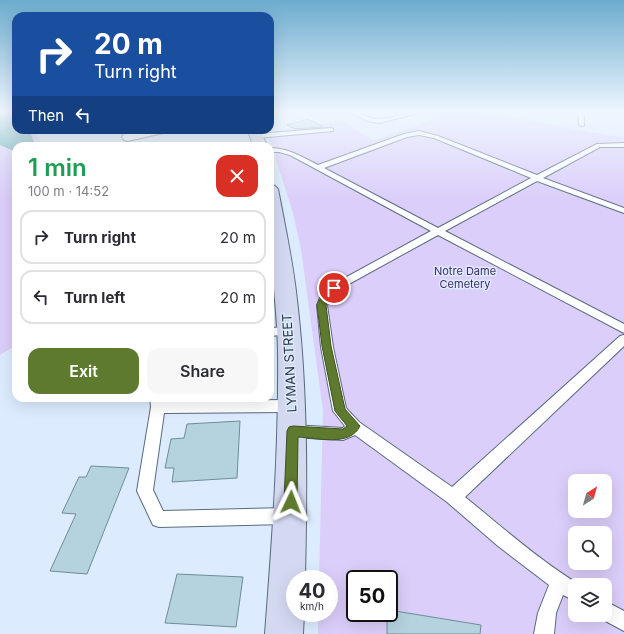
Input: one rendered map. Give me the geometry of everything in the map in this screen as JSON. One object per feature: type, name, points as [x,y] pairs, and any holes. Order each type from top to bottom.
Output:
[{"type":"main road","name":"LYMAN STREET","points":[[274,226],[279,331],[293,418],[284,634]]},
{"type":"lane","points":[[319,167],[391,141]]},
{"type":"lane","points":[[445,141],[624,211]]},
{"type":"lane","points":[[568,588],[504,540],[453,498],[354,426],[340,411],[326,346],[322,305],[326,295],[334,288],[591,148],[605,144],[624,145]]},
{"type":"lane","points":[[274,150],[285,151],[319,167],[624,329]]},
{"type":"lane","points":[[453,498],[624,339]]},
{"type":"lane","points":[[290,516],[159,519],[145,491],[158,402],[293,418],[343,434],[349,432],[354,426]]},
{"type":"lane","points":[[544,634],[547,613],[559,582]]},
{"type":"lane","points":[[612,614],[624,622]]},
{"type":"green space","points":[[0,141],[40,141],[40,142],[12,142],[12,348],[0,355]]},
{"type":"green space","name":"Notre Dame Cemetery","points":[[270,141],[624,141],[624,634],[318,634],[318,622],[338,622],[338,570],[319,570],[323,411],[301,249],[293,213],[274,153],[274,142]]},
{"type":"shaded area","points":[[0,141],[33,141],[34,142],[12,142],[12,150],[0,145]]},
{"type":"building","points":[[240,421],[237,478],[172,482],[174,468],[165,468],[171,439],[184,438],[187,424]]},
{"type":"building","points":[[91,466],[129,468],[87,574],[50,571],[76,514],[62,513],[79,477],[86,477]]},
{"type":"building","points":[[177,574],[243,577],[236,627],[165,623]]},
{"type":"building","points":[[398,611],[481,625],[480,634],[387,634],[387,622],[398,622]]},
{"type":"route","points":[[291,502],[293,431],[343,434],[349,432],[354,426],[340,411],[326,346],[322,305],[326,295],[334,288]]}]
